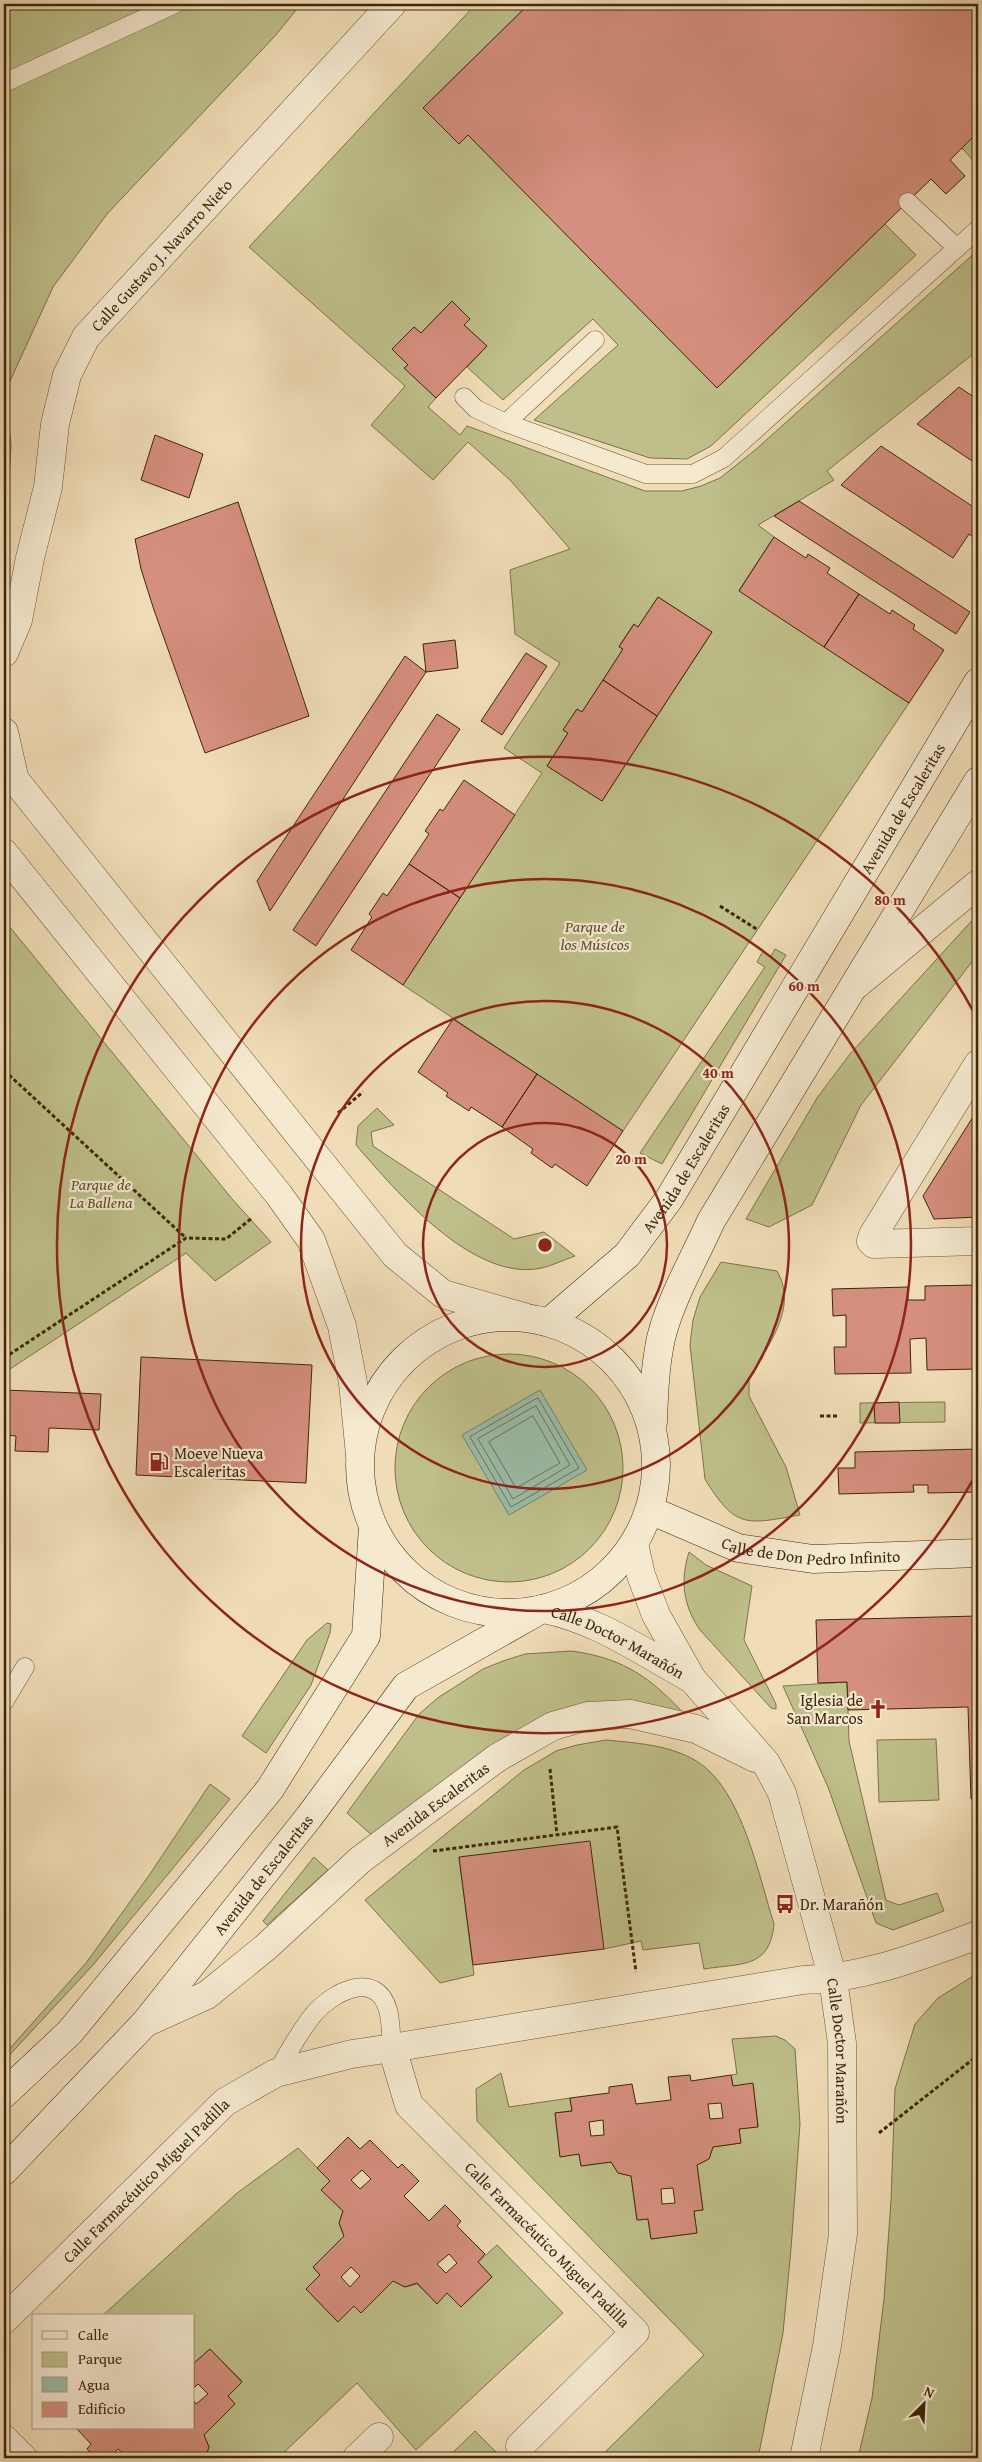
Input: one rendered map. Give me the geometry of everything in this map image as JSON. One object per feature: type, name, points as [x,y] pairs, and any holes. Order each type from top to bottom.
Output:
[{"type":"street","name":"Calle Gustavo J. Navarro Nieto","points":[[4,653],[18,620],[30,558],[48,487],[55,424],[67,375],[86,337],[392,4]]},
{"type":"street","points":[[4,580],[30,558]]},
{"type":"street","name":"Avenida de Escaleritas","points":[[536,1320],[627,1255],[669,1199],[978,682]]},
{"type":"street","points":[[4,732],[10,773],[395,1255],[443,1294],[536,1320],[595,1344],[631,1380],[652,1427]]},
{"type":"street","points":[[4,853],[279,1195],[311,1240],[342,1326],[353,1383],[361,1479],[365,1503],[373,1526],[391,1555],[415,1579],[444,1598],[476,1609],[509,1613],[543,1609],[579,1595],[610,1573],[634,1544],[650,1510],[658,1469],[652,1427],[657,1360],[662,1336],[679,1291],[711,1222],[978,781]]},
{"type":"street","points":[[851,989],[978,884]]},
{"type":"street","points":[[978,1064],[872,1235],[871,1241],[874,1244],[978,1241]]},
{"type":"street","points":[[360,1455],[365,1426],[375,1398],[392,1373],[412,1351],[437,1334],[464,1323],[494,1317],[536,1320]]},
{"type":"street","name":"Calle de Don Pedro Infinito","points":[[650,1510],[738,1548],[813,1560],[978,1553]]},
{"type":"street","points":[[4,2094],[70,2032],[270,1788],[366,1636],[373,1526]]},
{"type":"street","name":"Calle Doctor Marañón","points":[[634,1544],[641,1575],[656,1616],[692,1679],[766,1763],[782,1793],[833,1979],[842,2043],[843,2234],[827,2346],[804,2458]]},
{"type":"street","name":"Avenida de Escaleritas","points":[[4,2171],[145,2023],[309,1817],[406,1686],[543,1609]]},
{"type":"street","name":"Calle Doctor Marañón","points":[[543,1609],[567,1614],[588,1622],[692,1679]]},
{"type":"street","name":"Avenida Escaleritas","points":[[145,2023],[207,1995],[266,1947],[360,1860],[497,1758],[553,1726],[588,1716],[630,1714],[696,1729],[766,1763]]},
{"type":"street","name":"Calle Farmacéutico Miguel Padilla","points":[[4,2320],[225,2102],[276,2073],[352,2054],[803,1980],[833,1979],[893,1966],[978,1935]]},
{"type":"street","name":"Calle Farmacéutico Miguel Padilla","points":[[392,2048],[409,2105],[635,2332],[520,2446]]},
{"type":"street","points":[[358,2458],[379,2437]]},
{"type":"street","points":[[4,2439],[23,2458]]},
{"type":"lane","points":[[4,83],[175,4]]},
{"type":"lane","points":[[908,202],[958,248]]},
{"type":"lane","points":[[464,397],[476,409],[506,423],[646,474],[692,474],[724,458],[978,229]]},
{"type":"lane","points":[[506,423],[595,340]]},
{"type":"lane","points":[[4,1702],[25,1667]]},
{"type":"lane","points":[[276,2073],[314,2014],[339,1992],[349,1988],[362,1986],[379,1993],[388,2009],[392,2048]]},
{"type":"path","points":[[720,906],[758,930]]},
{"type":"path","points":[[4,1070],[186,1238]]},
{"type":"path","points":[[4,1165],[9,1075]]},
{"type":"path","points":[[338,1113],[363,1092]]},
{"type":"path","points":[[4,1358],[186,1238],[226,1239],[279,1195]]},
{"type":"path","points":[[820,1416],[837,1416]]},
{"type":"path","points":[[545,1730],[558,1835]]},
{"type":"path","points":[[430,1851],[617,1828],[640,2007]]},
{"type":"path","points":[[843,2161],[972,2060],[978,2060]]},
{"type":"green space","points":[[4,4],[301,4],[275,36],[107,214],[53,287],[5,392],[11,445],[9,481],[4,499]]},
{"type":"green space","name":"Parque de los Músicos","points":[[476,4],[529,4],[423,108],[468,135],[718,387],[885,224],[916,255],[711,446],[687,459],[650,458],[534,420],[618,345],[593,319],[503,400],[467,367],[487,346],[464,325],[470,319],[452,301],[421,333],[414,327],[392,349],[408,365],[405,368],[436,398],[428,407],[460,435],[467,426],[645,491],[682,491],[701,486],[720,478],[754,451],[978,250],[978,350],[827,471],[834,480],[758,525],[774,537],[739,590],[909,703],[623,1131],[403,985],[542,773],[504,748],[560,663],[515,634],[510,570],[570,549],[511,481],[468,442],[433,480],[371,425],[405,386],[249,247]],"holes":[[[658,597],[712,632],[602,801],[547,766],[568,733],[563,730],[577,709],[582,712],[623,649],[619,646],[633,625],[638,627]]]},
{"type":"green space","points":[[978,132],[978,166],[962,148]]},
{"type":"green space","points":[[978,914],[978,954],[861,1105],[812,1205],[769,1227],[746,1219],[817,1098],[850,1054]]},
{"type":"green space","name":"Parque de La Ballena","points":[[4,920],[233,1200],[271,1242],[215,1281],[186,1253],[4,1373]]},
{"type":"green space","points":[[775,949],[786,955],[662,1164],[640,1153],[765,967],[757,962],[763,951],[771,956]]},
{"type":"green space","points":[[377,1108],[394,1125],[371,1132],[373,1146],[514,1239],[544,1232],[575,1256],[542,1268],[516,1269],[489,1262],[463,1248],[414,1208],[356,1145],[358,1126]]},
{"type":"green space","points":[[721,1262],[777,1271],[783,1285],[783,1313],[772,1340],[749,1379],[749,1396],[786,1467],[800,1515],[767,1520],[744,1520],[725,1507],[705,1479],[690,1345],[693,1320],[700,1297]]},
{"type":"green space","points":[[498,1354],[520,1354],[542,1358],[563,1367],[582,1379],[598,1395],[610,1414],[619,1435],[623,1468],[619,1501],[615,1512],[598,1541],[582,1557],[563,1569],[542,1578],[520,1582],[498,1582],[476,1578],[455,1569],[436,1557],[420,1541],[408,1522],[399,1501],[395,1479],[395,1457],[399,1435],[408,1414],[420,1395],[436,1379],[455,1367],[476,1358]]},
{"type":"green space","points":[[945,1402],[945,1422],[860,1423],[860,1403]]},
{"type":"green space","points":[[689,1552],[706,1565],[752,1586],[744,1640],[776,1704],[776,1709],[771,1708],[694,1621],[687,1602],[684,1583]]},
{"type":"green space","points":[[327,1623],[331,1624],[330,1633],[311,1685],[266,1753],[242,1736],[307,1640]]},
{"type":"green space","points":[[572,1651],[608,1659],[637,1673],[662,1692],[688,1718],[588,1707],[547,1713],[507,1737],[375,1838],[347,1813],[419,1714],[439,1697],[483,1669],[503,1661],[525,1654]]},
{"type":"green space","points":[[847,1682],[849,1741],[886,1900],[899,1905],[937,1893],[944,1911],[893,1930],[876,1923],[828,1787],[783,1686]]},
{"type":"green space","points":[[936,1739],[939,1800],[879,1802],[877,1740]]},
{"type":"green space","points":[[606,1740],[665,1748],[688,1756],[713,1775],[737,1813],[755,1859],[774,1924],[767,1949],[751,1961],[704,1969],[699,1943],[643,1950],[641,1941],[604,1949],[459,1857],[474,1975],[440,1983],[365,1900],[524,1770],[556,1751]]},
{"type":"green space","points":[[210,1784],[230,1799],[93,1965],[4,2061],[4,2055],[86,1963],[150,1874]]},
{"type":"green space","points":[[314,1857],[328,1870],[267,1925],[263,1921]]},
{"type":"green space","points":[[978,1973],[978,2458],[858,2458],[872,2398],[884,2299],[891,2201],[895,2089],[915,2024],[938,1998]]},
{"type":"green space","points":[[776,2036],[785,2040],[795,2049],[800,2124],[783,2333],[758,2458],[599,2458],[704,2355],[477,2121],[476,2089],[501,2073],[509,2107],[570,2098],[572,2111],[555,2113],[560,2156],[579,2154],[581,2166],[611,2162],[618,2173],[631,2176],[637,2220],[648,2219],[651,2239],[696,2233],[694,2211],[703,2210],[697,2165],[709,2159],[713,2147],[741,2143],[739,2129],[758,2126],[753,2084],[733,2086],[731,2075],[737,2074],[732,2039]]},
{"type":"green space","points":[[298,2148],[330,2181],[322,2190],[343,2211],[339,2223],[344,2236],[313,2267],[320,2275],[306,2289],[338,2322],[354,2306],[361,2313],[393,2281],[405,2287],[417,2284],[437,2303],[447,2293],[461,2307],[492,2277],[478,2262],[497,2245],[563,2313],[416,2450],[357,2383],[278,2458],[205,2458],[209,2447],[204,2435],[235,2404],[228,2396],[242,2381],[210,2349],[195,2362],[195,2314],[104,2314],[236,2194]]},
{"type":"green space","points":[[475,2431],[502,2458],[447,2458]]},
{"type":"water","points":[[540,1390],[587,1470],[509,1515],[462,1435]]},
{"type":"building","points":[[529,4],[978,4],[978,132],[950,160],[965,176],[946,194],[931,179],[717,388],[468,135],[459,144],[423,108]]},
{"type":"building","points":[[452,301],[470,319],[464,325],[487,346],[436,398],[404,368],[408,365],[392,349],[414,327],[421,333]]},
{"type":"building","points":[[959,387],[978,400],[978,465],[917,424]]},
{"type":"building","points":[[155,435],[203,454],[189,498],[141,480]]},
{"type":"building","points":[[881,446],[978,510],[978,541],[969,534],[953,558],[841,485]]},
{"type":"building","points":[[799,501],[970,612],[956,634],[774,516]]},
{"type":"building","points":[[238,502],[309,716],[205,753],[154,610],[141,569],[135,539]]},
{"type":"building","points":[[774,537],[806,558],[808,554],[830,568],[827,573],[859,594],[824,647],[739,591]]},
{"type":"building","points":[[859,594],[890,614],[892,610],[915,625],[913,629],[944,650],[909,703],[824,647]]},
{"type":"building","points":[[658,597],[712,632],[657,716],[603,680],[623,649],[619,647],[634,624],[638,627]]},
{"type":"building","points":[[455,640],[458,668],[426,672],[423,644]]},
{"type":"building","points":[[526,653],[547,666],[502,735],[481,721]]},
{"type":"building","points":[[405,656],[426,672],[270,911],[257,881]]},
{"type":"building","points":[[603,680],[657,716],[602,801],[547,766],[568,733],[563,730],[577,709],[582,712]]},
{"type":"building","points":[[437,714],[460,729],[316,946],[293,930]]},
{"type":"building","points":[[464,780],[515,815],[460,898],[409,864],[429,834],[425,831],[440,809],[443,811]]},
{"type":"building","points":[[409,864],[460,898],[403,985],[351,950],[372,917],[369,914],[383,893],[387,896]]},
{"type":"building","points":[[453,1019],[537,1074],[502,1127],[471,1107],[469,1111],[446,1096],[448,1093],[418,1072]]},
{"type":"building","points":[[537,1074],[623,1131],[587,1186],[555,1164],[552,1168],[531,1153],[533,1149],[502,1127]]},
{"type":"building","points":[[978,1109],[978,1217],[934,1219],[923,1196]]},
{"type":"building","points":[[978,1285],[978,1369],[927,1370],[926,1338],[910,1339],[911,1373],[835,1374],[834,1347],[846,1347],[846,1315],[833,1316],[832,1289],[908,1287],[908,1300],[925,1300],[925,1286]]},
{"type":"building","points":[[141,1357],[312,1365],[306,1483],[136,1475]]},
{"type":"building","points":[[5,1390],[101,1394],[99,1430],[49,1428],[48,1452],[15,1451],[16,1436],[4,1435]]},
{"type":"building","points":[[899,1402],[900,1423],[875,1423],[874,1403]]},
{"type":"building","points":[[978,1449],[978,1492],[928,1493],[928,1485],[913,1485],[914,1492],[839,1494],[838,1468],[855,1468],[855,1452]]},
{"type":"building","name":"Iglesia de San Marcos","points":[[978,1616],[978,1798],[971,1799],[968,1707],[848,1710],[847,1682],[818,1683],[816,1620]]},
{"type":"building","points":[[590,1841],[604,1949],[473,1965],[459,1857]]},
{"type":"building","points":[[690,2075],[691,2081],[731,2075],[733,2086],[753,2083],[758,2127],[739,2129],[741,2143],[713,2147],[709,2159],[697,2165],[703,2210],[694,2211],[697,2233],[651,2239],[648,2219],[637,2220],[631,2176],[618,2173],[611,2162],[581,2166],[579,2154],[560,2157],[555,2113],[572,2111],[570,2098],[609,2093],[609,2087],[632,2084],[636,2104],[671,2100],[668,2077]],"holes":[[[721,2103],[723,2118],[710,2119],[708,2104]],[[603,2120],[604,2135],[591,2136],[589,2122]],[[673,2188],[675,2203],[662,2204],[661,2189]]]},
{"type":"building","points":[[348,2137],[360,2149],[370,2140],[398,2168],[402,2164],[419,2181],[404,2196],[429,2221],[445,2205],[461,2221],[457,2226],[485,2254],[478,2262],[492,2277],[461,2307],[447,2293],[437,2304],[417,2283],[405,2287],[393,2281],[361,2313],[354,2306],[338,2322],[306,2289],[320,2275],[313,2267],[344,2236],[339,2223],[343,2211],[321,2190],[330,2181],[317,2168]],"holes":[[[362,2170],[371,2179],[360,2189],[351,2180]],[[449,2254],[457,2263],[446,2273],[437,2264]],[[351,2267],[360,2276],[350,2287],[341,2277]]]},
{"type":"building","points":[[210,2349],[242,2382],[228,2396],[235,2404],[204,2435],[209,2447],[205,2458],[128,2458],[118,2449],[109,2458],[96,2458],[87,2449],[91,2444],[78,2430],[195,2430],[195,2402],[196,2404],[208,2394],[198,2384],[195,2387],[195,2362]]},
{"type":"place","name":"Moeve Nueva Escaleritas","points":[[159,1462]]},
{"type":"place","name":"Iglesia de San Marcos","points":[[878,1709]]},
{"type":"place","name":"Dr. Marañón","points":[[785,1904]]}]
